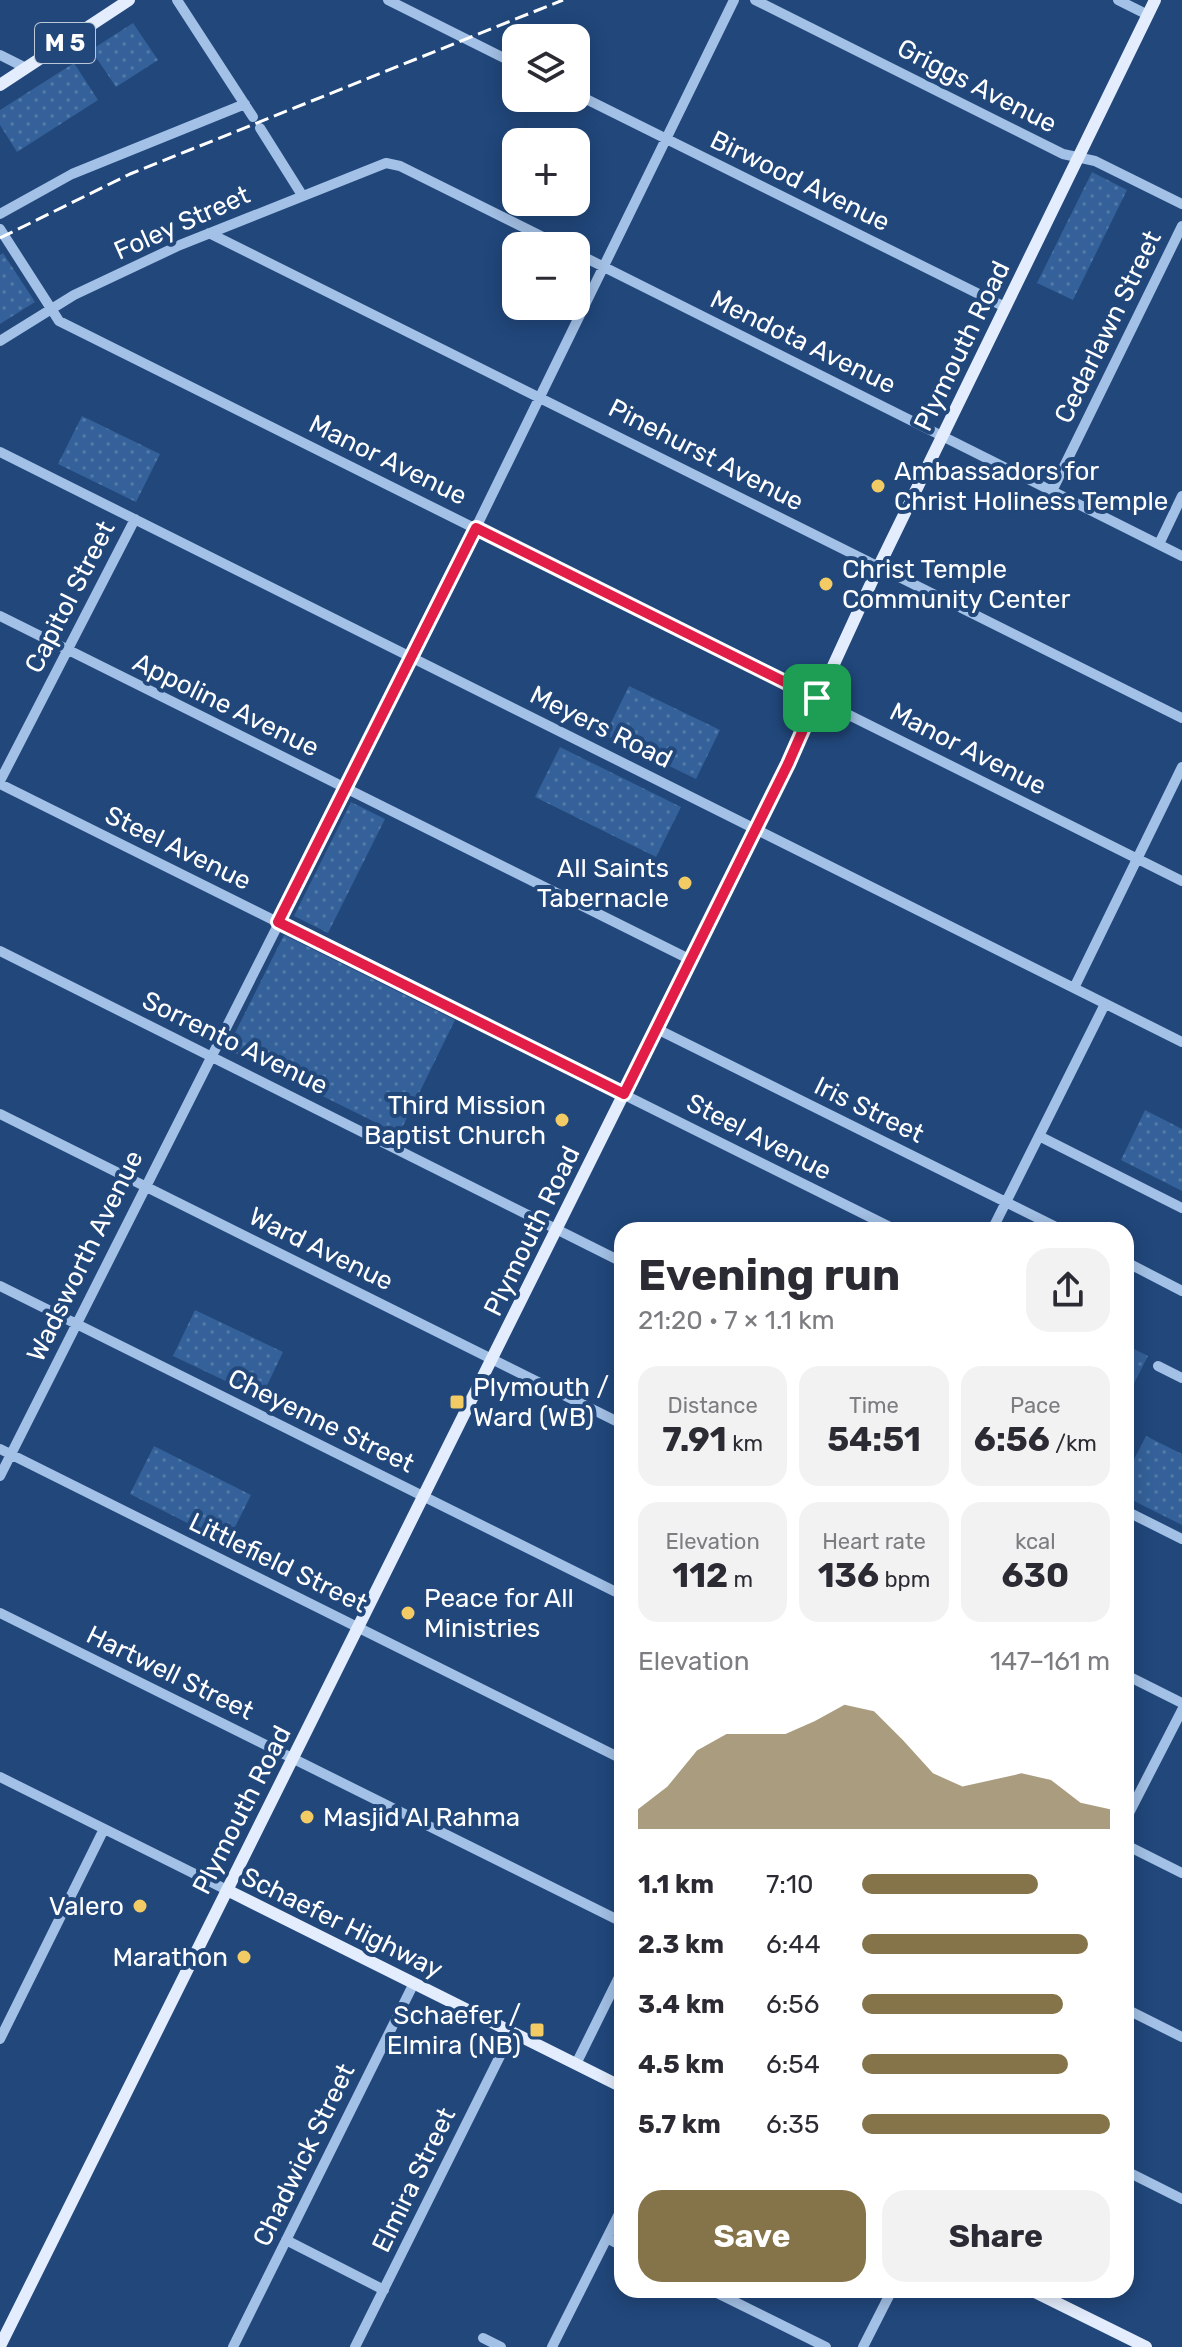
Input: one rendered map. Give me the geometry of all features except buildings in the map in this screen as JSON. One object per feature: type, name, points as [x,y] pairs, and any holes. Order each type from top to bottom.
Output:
[{"type":"main road","name":"M 5","points":[[0,85],[129,0]]},
{"type":"main road","name":"Plymouth Road","points":[[0,2346],[756,829],[879,566],[1155,0]]},
{"type":"main road","name":"Schaefer Highway","points":[[227,1890],[614,2083]]},
{"type":"main road","points":[[1047,2298],[1146,2347]]},
{"type":"street","points":[[177,0],[253,117]]},
{"type":"street","points":[[388,0],[502,57]]},
{"type":"street","points":[[278,922],[413,658],[734,0]]},
{"type":"street","name":"Griggs Avenue","points":[[755,0],[1063,154],[1095,161],[1182,204]]},
{"type":"street","points":[[1118,0],[1148,15]]},
{"type":"street","points":[[0,55],[26,68]]},
{"type":"street","name":"Birwood Avenue","points":[[590,101],[1005,307]]},
{"type":"street","points":[[0,214],[72,174],[245,104]]},
{"type":"street","points":[[260,128],[302,195]]},
{"type":"street","name":"Foley Street","points":[[0,341],[50,310],[209,233],[390,163],[532,232]]},
{"type":"street","name":"Cedarlawn Street","points":[[1052,491],[1182,226]]},
{"type":"street","name":"Manor Avenue","points":[[0,229],[59,321],[1182,881]]},
{"type":"street","name":"Pinehurst Avenue","points":[[209,233],[1182,718]]},
{"type":"street","name":"Mendota Avenue","points":[[590,260],[1182,556]]},
{"type":"street","name":"Meyers Road","points":[[0,452],[1182,1042]]},
{"type":"street","points":[[1159,544],[1182,496]]},
{"type":"street","name":"Capitol Street","points":[[0,783],[135,519]]},
{"type":"street","name":"Appoline Avenue","points":[[0,616],[691,960]]},
{"type":"street","points":[[1074,988],[1182,767]]},
{"type":"street","name":"Steel Avenue","points":[[0,783],[880,1222]]},
{"type":"street","name":"Wadsworth Avenue","points":[[0,1476],[5,1452],[76,1323],[278,922]]},
{"type":"street","name":"Sorrento Avenue","points":[[0,951],[614,1258]]},
{"type":"street","points":[[996,1222],[1105,1004]]},
{"type":"street","name":"Iris Street","points":[[657,1029],[1046,1222]]},
{"type":"street","name":"Ward Avenue","points":[[0,1114],[614,1420]]},
{"type":"street","points":[[1039,1136],[1182,1208]]},
{"type":"street","points":[[1134,1266],[1182,1291]]},
{"type":"street","name":"Cheyenne Street","points":[[0,1286],[614,1591]]},
{"type":"street","points":[[1158,1366],[1182,1378]]},
{"type":"street","name":"Littlefield Street","points":[[5,1452],[614,1755]]},
{"type":"street","points":[[1134,1515],[1182,1539]]},
{"type":"street","name":"Hartwell Street","points":[[0,1613],[614,1918]]},
{"type":"street","points":[[1134,1679],[1182,1703]]},
{"type":"street","points":[[1134,1803],[1182,1710]]},
{"type":"street","name":"Schaefer Highway","points":[[0,1777],[227,1890]]},
{"type":"street","points":[[0,2039],[104,1829]]},
{"type":"street","points":[[1134,1849],[1182,1873]]},
{"type":"street","name":"Chadwick Street","points":[[233,2347],[414,1983]]},
{"type":"street","points":[[576,2064],[614,1987]]},
{"type":"street","points":[[1134,2013],[1182,2037]]},
{"type":"street","name":"Elmira Street","points":[[355,2347],[512,2032]]},
{"type":"street","points":[[1134,2175],[1182,2199]]},
{"type":"street","points":[[552,2347],[614,2224]]},
{"type":"street","points":[[607,2238],[614,2242]]},
{"type":"street","points":[[286,2240],[384,2290]]},
{"type":"street","points":[[727,2298],[826,2347]]},
{"type":"street","points":[[863,2347],[888,2298]]},
{"type":"street","points":[[483,2338],[501,2347]]},
{"type":"shaded area","points":[[133,23],[158,60],[116,87],[91,50]]},
{"type":"shaded area","points":[[74,63],[98,100],[17,152],[0,125],[0,110]]},
{"type":"shaded area","points":[[1092,172],[1127,190],[1073,300],[1037,283]]},
{"type":"shaded area","points":[[3,253],[35,302],[0,324],[0,255]]},
{"type":"shaded area","points":[[82,416],[160,454],[136,502],[58,464]]},
{"type":"shaded area","points":[[629,686],[720,730],[696,779],[605,735]]},
{"type":"shaded area","points":[[560,747],[681,807],[656,857],[535,797]]},
{"type":"shaded area","points":[[351,802],[385,819],[328,933],[294,916]]},
{"type":"shaded area","points":[[284,935],[455,1020],[399,1134],[227,1049]]},
{"type":"shaded area","points":[[1145,1110],[1182,1129],[1182,1191],[1121,1160]]},
{"type":"shaded area","points":[[195,1310],[283,1352],[261,1398],[173,1356]]},
{"type":"shaded area","points":[[1134,1349],[1148,1356],[1134,1383]]},
{"type":"shaded area","points":[[1146,1436],[1182,1454],[1182,1525],[1134,1501],[1134,1459]]},
{"type":"shaded area","points":[[154,1446],[251,1495],[227,1543],[130,1494]]},
{"type":"railway","points":[[0,238],[130,174],[563,0]]},
{"type":"place","name":"Ambassadors for Christ Holiness Temple","points":[[878,486]]},
{"type":"place","name":"Christ Temple Community Center","points":[[826,584]]},
{"type":"place","name":"All Saints Tabernacle","points":[[685,883]]},
{"type":"place","name":"Third Mission Baptist Church","points":[[562,1120]]},
{"type":"place","name":"Plymouth / Ward (WB)","points":[[457,1402]]},
{"type":"place","name":"Peace for All Ministries","points":[[408,1613]]},
{"type":"place","name":"Masjid Al Rahma","points":[[307,1817]]},
{"type":"place","name":"Valero","points":[[140,1906]]},
{"type":"place","name":"Marathon","points":[[244,1957]]},
{"type":"place","name":"Schaefer / Elmira (NB)","points":[[537,2030]]},
{"type":"route","points":[[476,528],[817,698],[788,764],[624,1094],[278,922],[476,528]]}]
